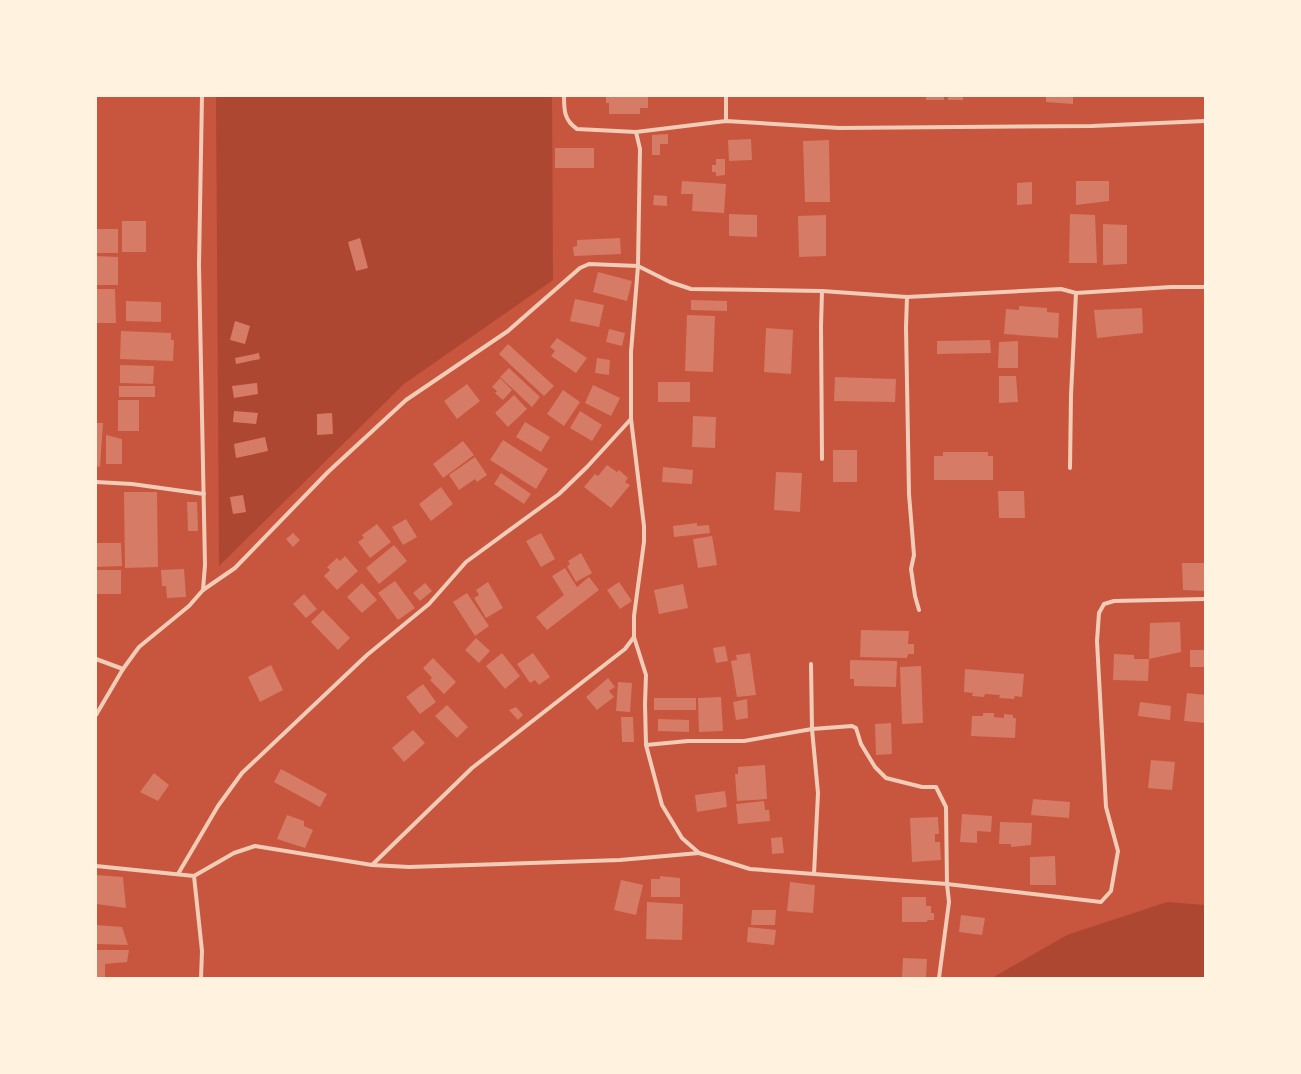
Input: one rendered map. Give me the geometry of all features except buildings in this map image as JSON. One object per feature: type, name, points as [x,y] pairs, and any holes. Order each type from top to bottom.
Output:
[{"type":"street","points":[[202,96],[199,266],[205,565],[202,590]]},
{"type":"street","points":[[564,96],[564,114],[569,124],[577,129],[636,132],[726,121],[839,128],[1092,126],[1205,121]]},
{"type":"street","points":[[726,96],[726,121]]},
{"type":"street","points":[[636,132],[640,149],[641,167],[638,266],[631,352],[631,419],[644,526],[644,542],[634,616],[634,637],[646,675],[646,745],[662,805],[682,838],[700,853],[750,869],[947,884],[1101,902],[1111,891],[1118,851],[1106,807],[1097,642],[1099,613],[1104,604],[1114,601],[1205,599]]},
{"type":"street","points":[[96,715],[123,669],[139,647],[189,606],[202,590],[235,568],[328,472],[406,400],[508,331],[580,268],[589,264],[638,266],[670,282],[691,289],[822,291],[907,296],[1061,289],[1076,293],[1171,287],[1205,287]]},
{"type":"street","points":[[822,291],[822,459]]},
{"type":"street","points":[[1070,468],[1071,395],[1076,293]]},
{"type":"street","points":[[907,296],[906,327],[909,494],[914,554],[911,569],[915,596],[919,610]]},
{"type":"street","points":[[178,874],[218,806],[242,773],[367,655],[429,604],[466,562],[559,494],[587,467],[631,419]]},
{"type":"street","points":[[96,482],[132,484],[204,494]]},
{"type":"street","points":[[372,865],[472,768],[625,650],[634,637]]},
{"type":"street","points":[[96,659],[123,669]]},
{"type":"street","points":[[811,664],[812,729],[818,793],[814,874]]},
{"type":"street","points":[[646,745],[688,741],[744,741],[812,729],[852,726],[856,728],[861,744],[875,767],[886,778],[922,787],[936,787],[946,807],[947,884],[949,902],[939,978]]},
{"type":"street","points":[[96,866],[194,876],[234,853],[255,846],[372,865],[409,867],[620,860],[700,853]]},
{"type":"street","points":[[194,876],[202,951],[201,978]]},
{"type":"shaded area","points":[[216,96],[552,96],[553,280],[404,384],[219,566]]},
{"type":"shaded area","points":[[1167,902],[1205,905],[1205,978],[992,978],[1067,935]]}]
